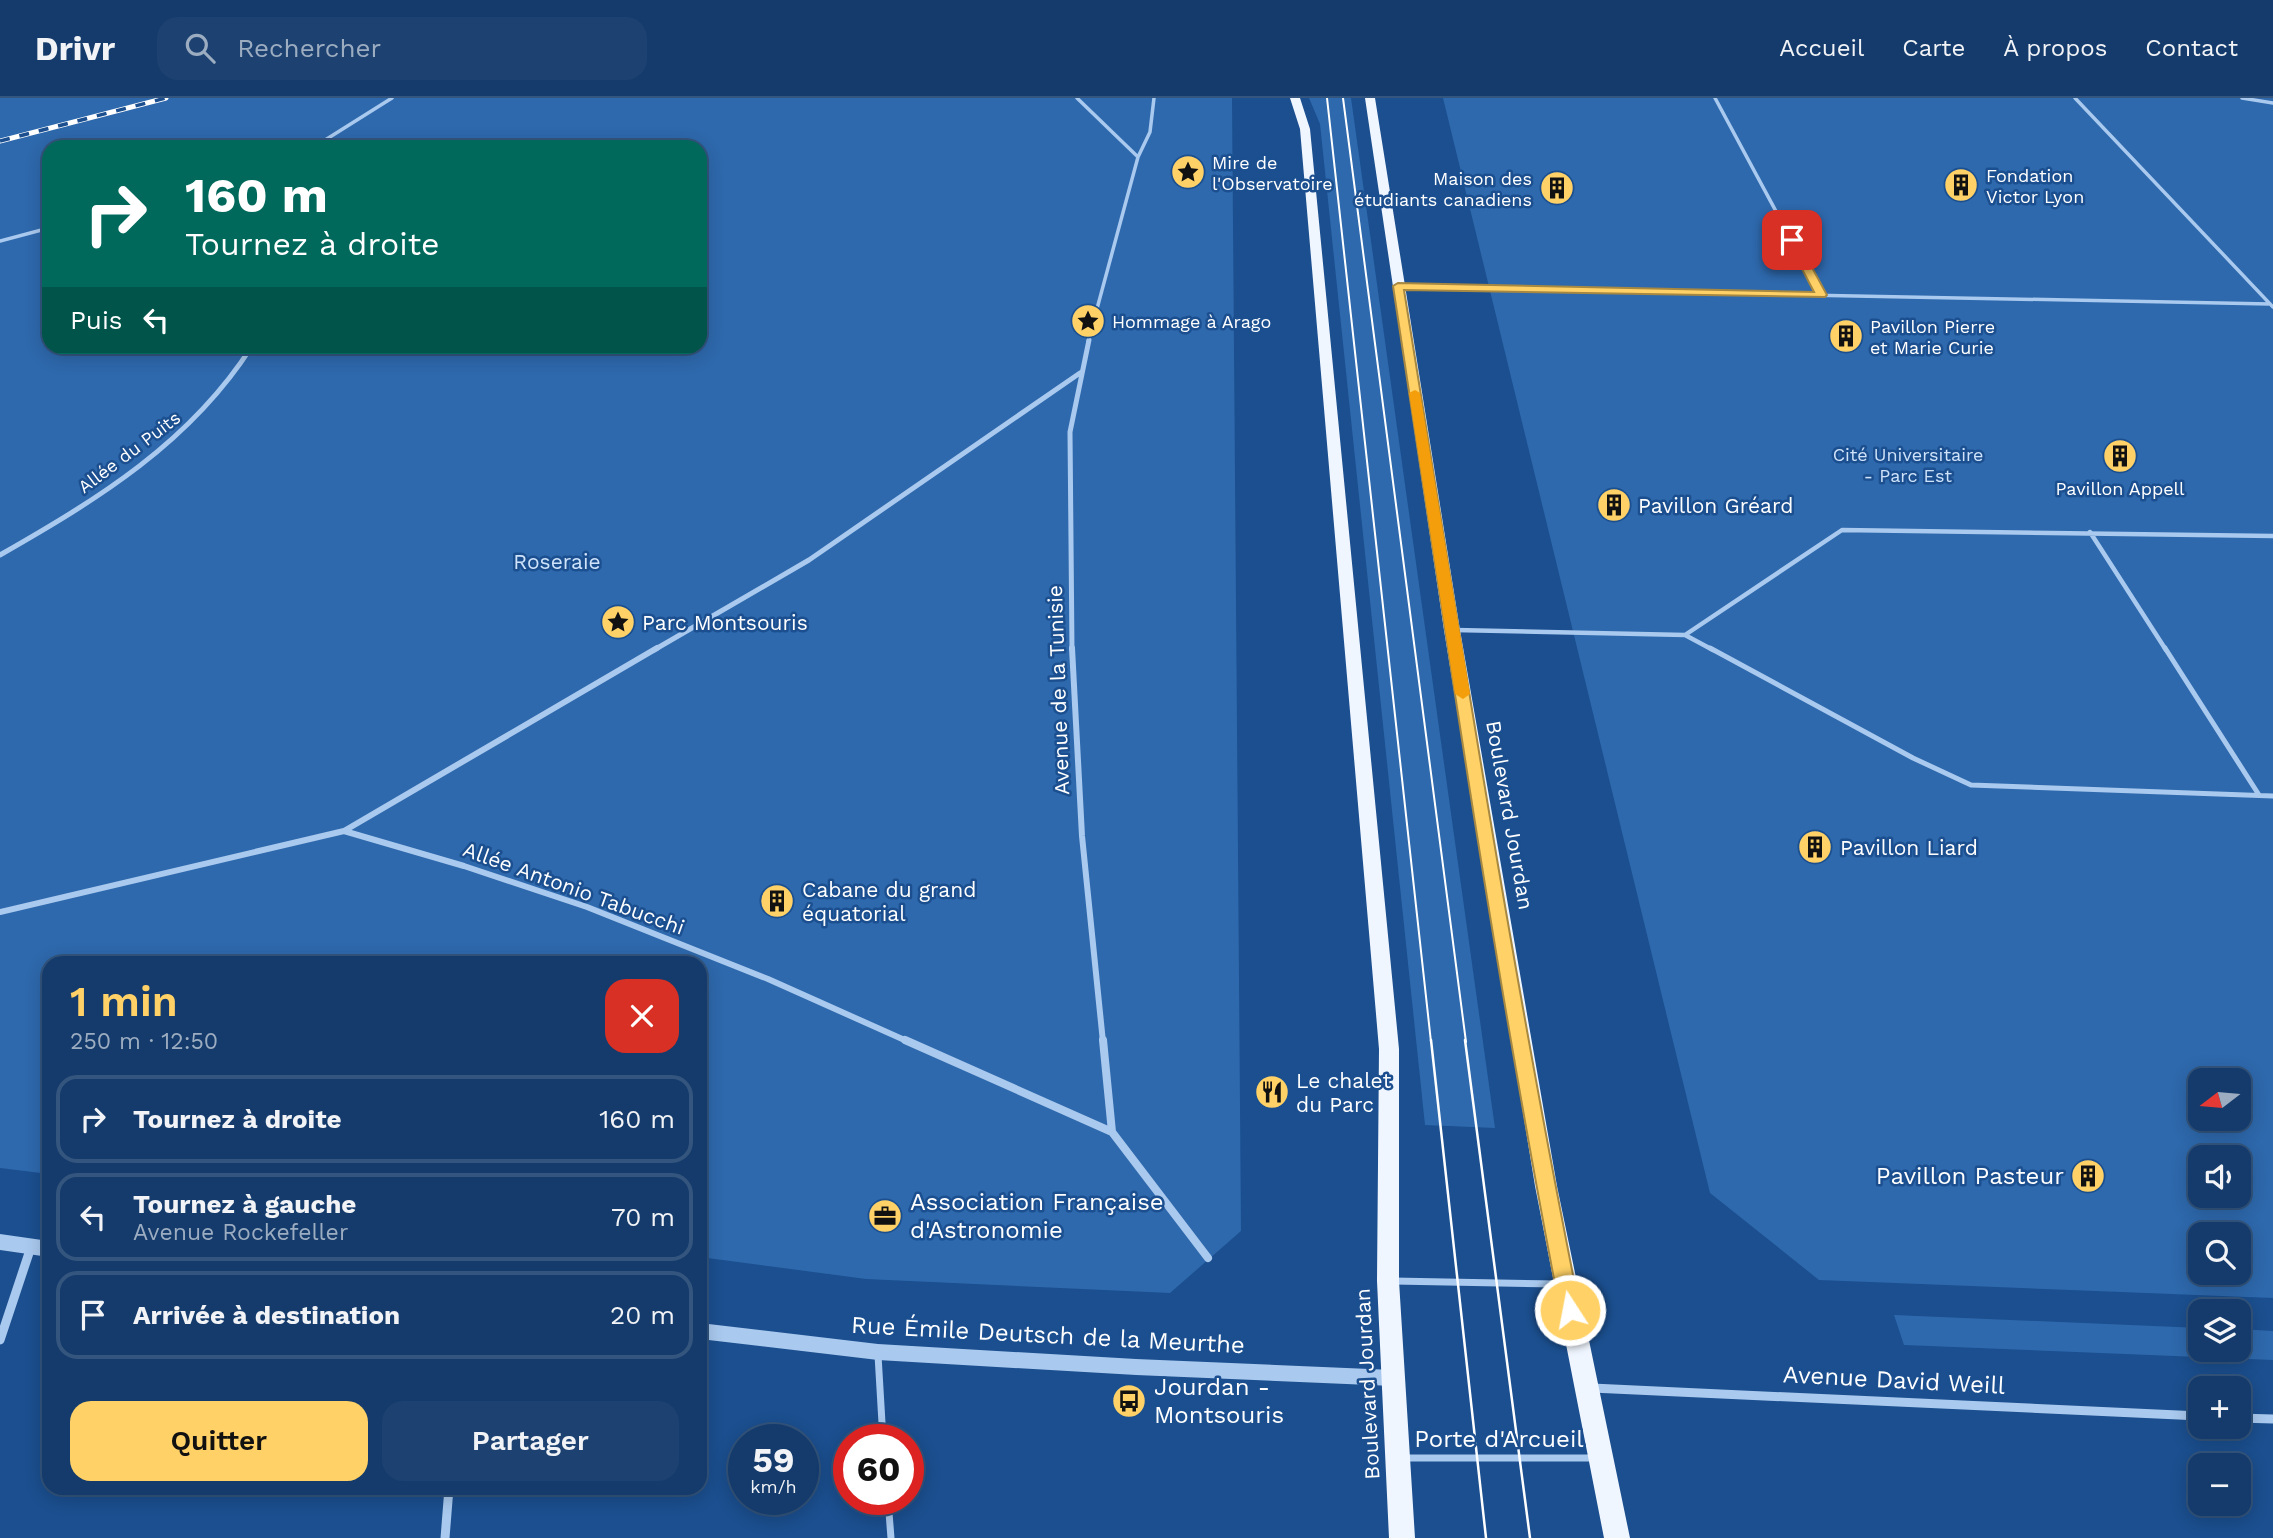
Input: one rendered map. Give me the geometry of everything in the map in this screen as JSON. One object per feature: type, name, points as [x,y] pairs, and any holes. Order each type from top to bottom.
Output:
[{"type":"main road","name":"Boulevard Jourdan","points":[[1295,98],[1305,129],[1389,1049],[1388,1281],[1402,1538]]},
{"type":"main road","name":"Boulevard Jourdan","points":[[1370,98],[1452,630],[1546,1186],[1617,1538]]},
{"type":"street","points":[[325,140],[392,98]]},
{"type":"street","points":[[1077,98],[1138,157]]},
{"type":"street","name":"Avenue de la Tunisie","points":[[1112,1132],[1082,836],[1072,659],[1070,432],[1080,373],[1138,157],[1150,132],[1154,98]]},
{"type":"street","points":[[0,240],[42,230]]},
{"type":"street","name":"Allée du Puits","points":[[0,555],[56,523],[157,452],[228,385],[247,354]]},
{"type":"street","points":[[344,831],[809,560],[1080,373]]},
{"type":"street","name":"Allée Antonio Tabucchi","points":[[0,912],[344,831],[464,866],[587,907],[729,963],[1112,1132]]},
{"type":"street","points":[[1112,1132],[1208,1258]]},
{"type":"street","points":[[0,1242],[42,1248]]},
{"type":"street","points":[[0,1340],[32,1246]]},
{"type":"street","name":"Rue Émile Deutsch de la Meurthe","points":[[707,1332],[878,1352],[1394,1378]]},
{"type":"street","name":"Avenue David Weill","points":[[1586,1388],[2188,1415]]},
{"type":"street","points":[[2251,1418],[2273,1419]]},
{"type":"street","points":[[445,1538],[448,1495]]},
{"type":"lane","points":[[1715,98],[1821,295]]},
{"type":"lane","points":[[2075,98],[2272,306]]},
{"type":"lane","points":[[2242,98],[2273,103]]},
{"type":"lane","points":[[1398,286],[2272,306]]},
{"type":"lane","points":[[1685,635],[1842,530],[2273,536]]},
{"type":"lane","points":[[2090,532],[2259,795]]},
{"type":"lane","points":[[1452,630],[1685,635],[1913,758],[1971,785],[2273,796]]},
{"type":"lane","points":[[1388,1281],[1565,1284]]},
{"type":"lane","points":[[878,1352],[882,1424]]},
{"type":"lane","name":"Porte d'Arcueil","points":[[1397,1458],[1601,1458]]},
{"type":"lane","points":[[889,1515],[891,1538]]},
{"type":"green space","name":"Parc Montsouris","points":[[0,98],[1232,98],[1241,1231],[1170,1293],[866,1279],[707,1258],[707,956],[42,956],[42,1173],[0,1168]]},
{"type":"green space","points":[[1309,98],[1351,98],[1495,1128],[1425,1125],[1320,124]]},
{"type":"green space","name":"Cité Universitaire - Parc Est","points":[[1443,98],[2273,98],[2273,1298],[1819,1280],[1710,1193]]},
{"type":"green space","points":[[1894,1315],[2188,1327],[2188,1357],[1904,1345]]},
{"type":"green space","points":[[2251,1330],[2273,1331],[2273,1360],[2251,1359]]},
{"type":"tram line","points":[[1327,98],[1431,1042]]},
{"type":"tram line","points":[[1343,98],[1466,1042]]},
{"type":"tram line","points":[[1431,1040],[1486,1538]]},
{"type":"tram line","points":[[1465,1040],[1530,1538]]},
{"type":"railway","points":[[0,141],[166,98]]},
{"type":"slow traffic","points":[[1415,393],[1463,694]]},
{"type":"place","name":"Mire de l'Observatoire","points":[[1188,172]]},
{"type":"place","name":"Fondation Victor Lyon","points":[[1961,185]]},
{"type":"place","name":"Maison des étudiants canadiens","points":[[1557,188]]},
{"type":"place","name":"Hommage à Arago","points":[[1088,321]]},
{"type":"place","name":"Pavillon Pierre et Marie Curie","points":[[1846,336]]},
{"type":"place","name":"Pavillon Appell","points":[[2120,456]]},
{"type":"place","name":"Pavillon Gréard","points":[[1614,505]]},
{"type":"place","name":"Parc Montsouris","points":[[618,622]]},
{"type":"place","name":"Pavillon Liard","points":[[1815,847]]},
{"type":"place","name":"Cabane du grand équatorial","points":[[777,901]]},
{"type":"place","name":"Le chalet du Parc","points":[[1272,1092]]},
{"type":"place","name":"Pavillon Pasteur","points":[[2088,1176]]},
{"type":"place","name":"Association Française d'Astronomie","points":[[885,1216]]},
{"type":"place","name":"Jourdan - Montsouris","points":[[1129,1401]]},
{"type":"route","points":[[1570,1310],[1546,1186],[1456,656],[1398,286],[1821,295],[1792,240]]},
{"type":"park label","name":"Roseraie","points":[[557,561]]}]
